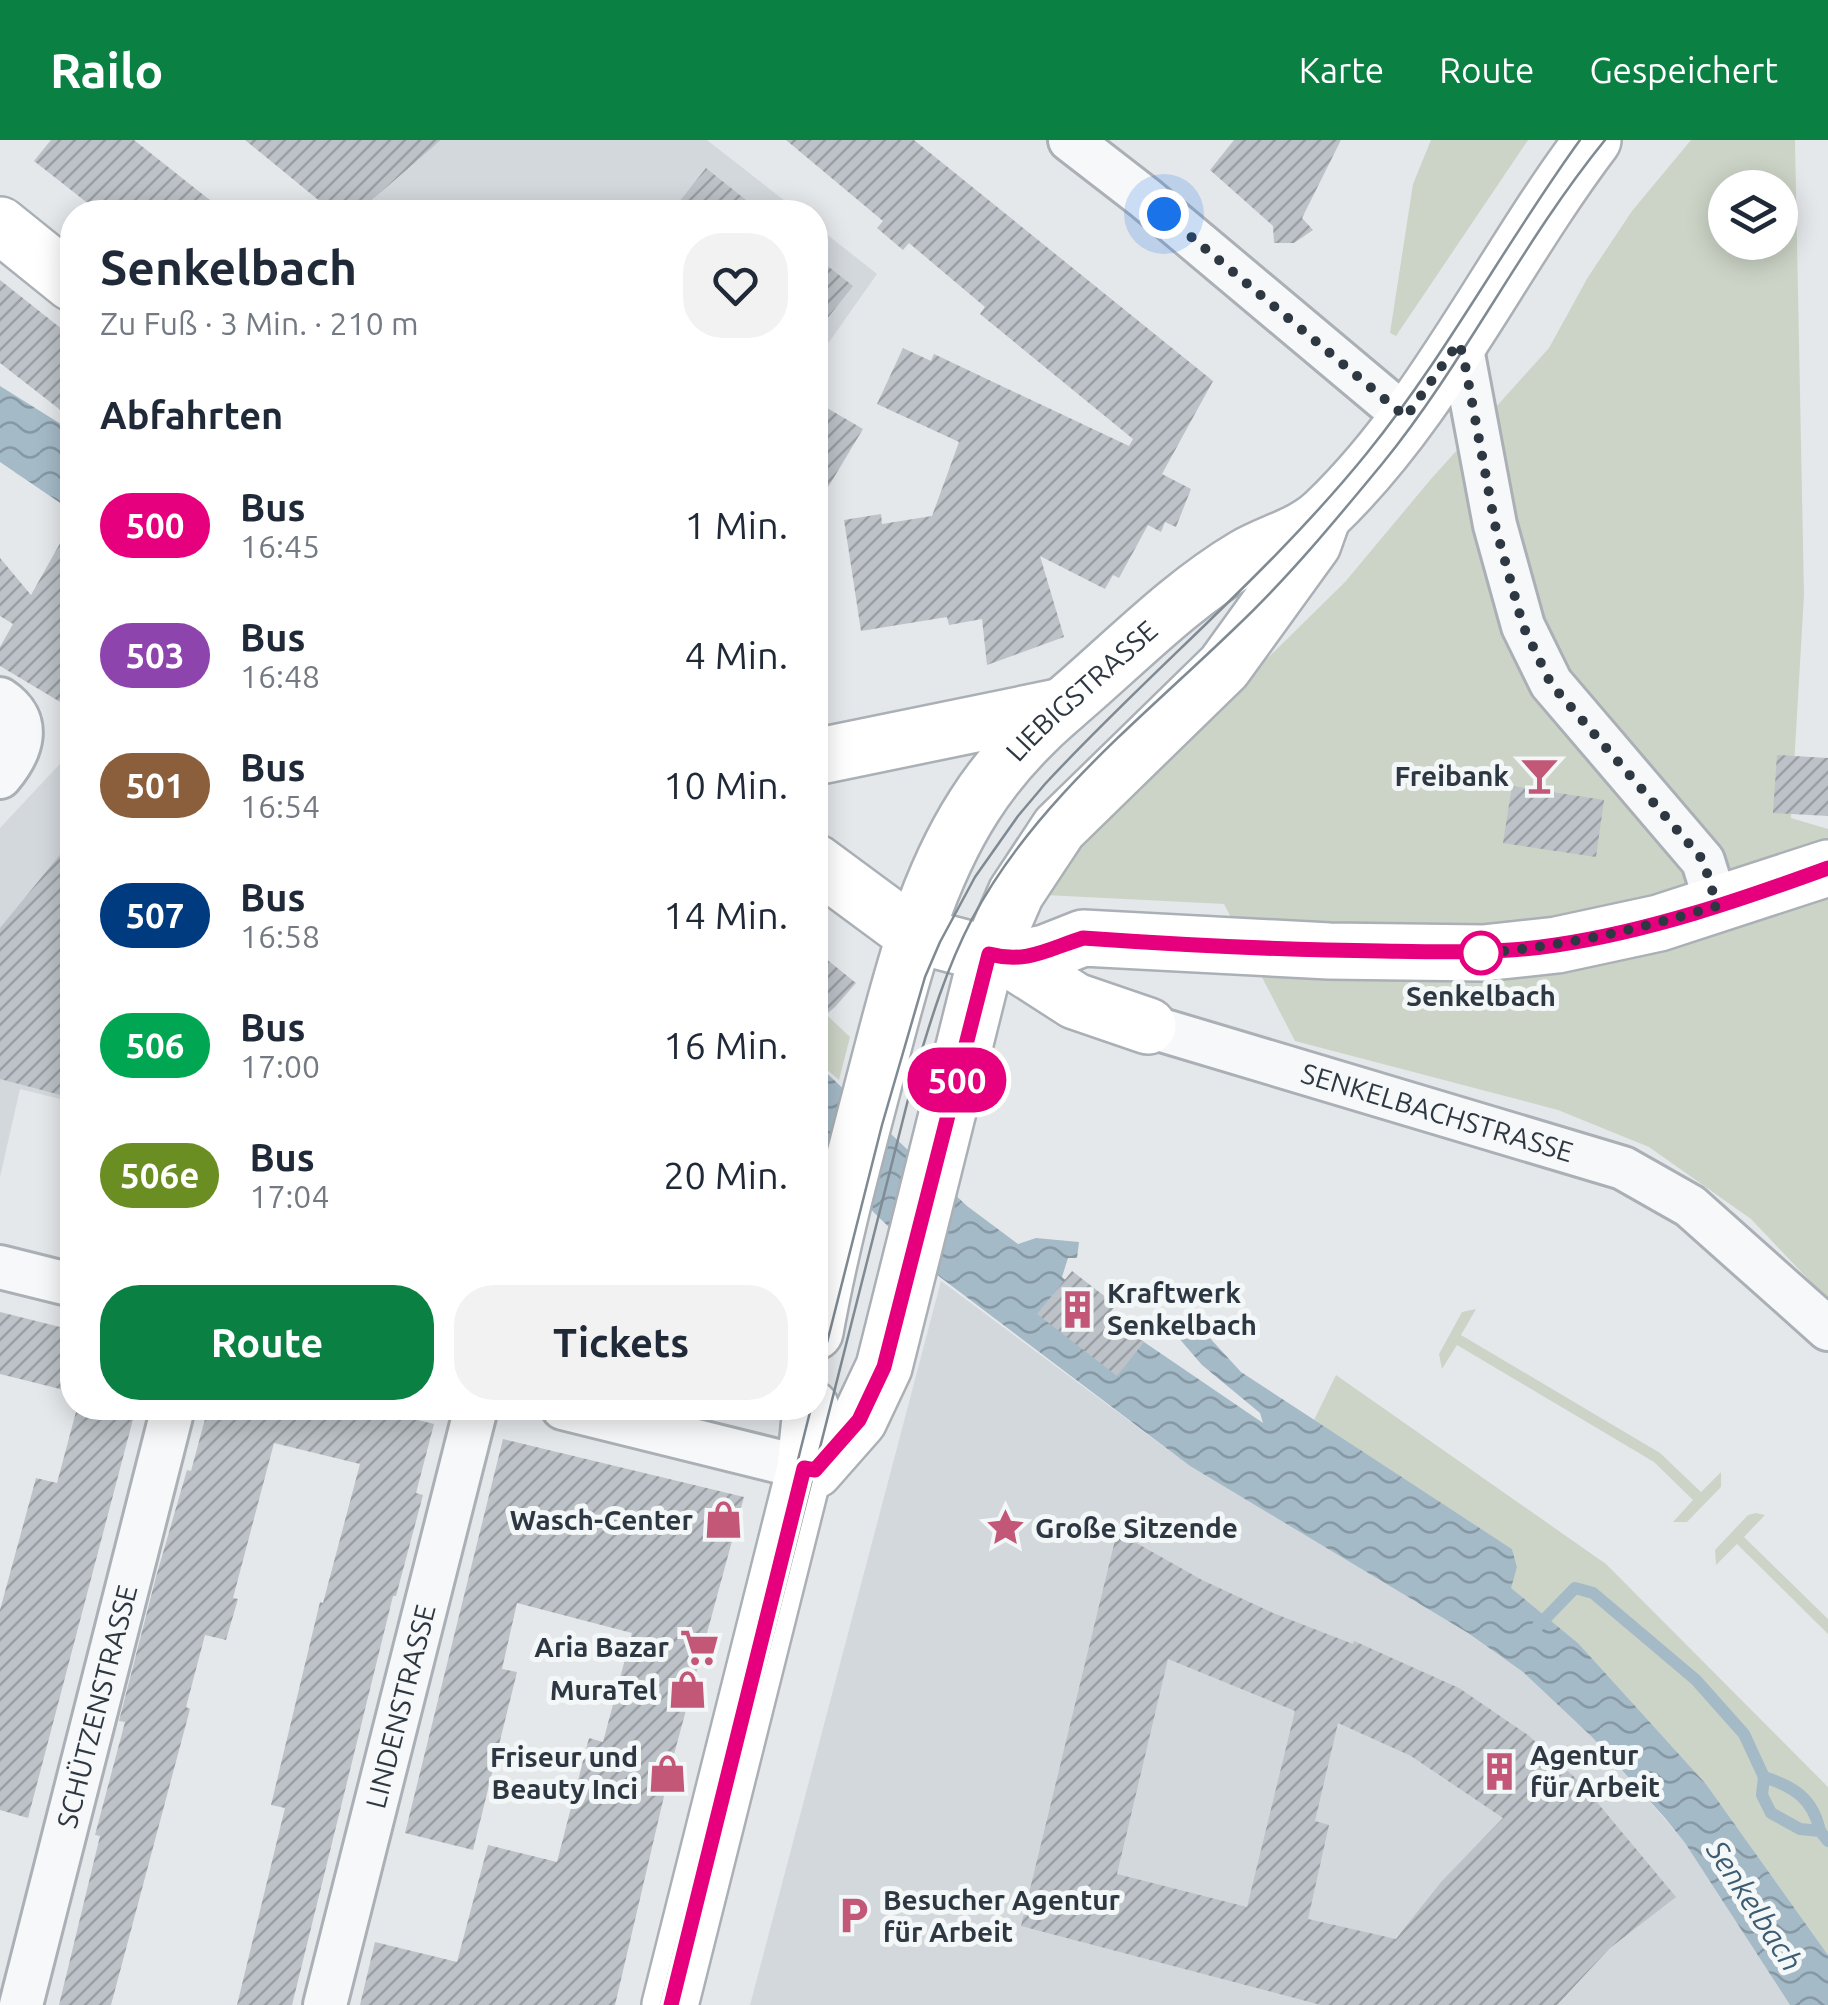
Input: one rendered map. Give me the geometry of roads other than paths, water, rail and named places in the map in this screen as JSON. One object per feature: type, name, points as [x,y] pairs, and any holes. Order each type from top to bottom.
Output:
[{"type":"street","points":[[1070,140],[1406,417]]},
{"type":"street","name":"LIEBIGSTRASSE","points":[[828,1275],[867,1108],[918,933],[950,848],[975,804],[1020,746],[1188,597],[1246,556],[1296,534],[1323,516],[1406,417],[1592,140]]},
{"type":"street","points":[[0,226],[60,274]]},
{"type":"street","points":[[1458,343],[1495,525],[1523,626],[1551,684],[1703,860],[1717,906]]},
{"type":"street","name":"LIEBIGSTRASSE","points":[[804,1468],[815,1470],[859,1420],[884,1367],[934,1172],[1025,962],[1016,893],[1059,828],[1224,667],[1314,544],[1323,516]]},
{"type":"street","points":[[828,754],[1063,706]]},
{"type":"street","points":[[0,777],[14,760],[12,715]]},
{"type":"street","points":[[1025,962],[1083,938],[1329,951],[1484,953],[1572,942],[1658,924],[1828,868]]},
{"type":"street","name":"SENKELBACHSTRASSE","points":[[828,872],[899,924],[918,933],[1025,962],[1074,1001],[1624,1168],[1690,1206],[1828,1329]]},
{"type":"street","points":[[0,1266],[60,1281]]},
{"type":"street","name":"SCHÜTZENSTRASSE","points":[[21,2005],[169,1420]]},
{"type":"street","name":"LINDENSTRASSE","points":[[324,2005],[473,1420]]},
{"type":"street","points":[[611,1420],[804,1468]]},
{"type":"street","points":[[670,2005],[804,1468],[810,1420]]},
{"type":"water","points":[[0,386],[60,424],[60,503],[0,462]]},
{"type":"water","points":[[828,1074],[967,1206],[1018,1244],[1036,1238],[1079,1242],[1077,1258],[1068,1258],[1062,1277],[1144,1342],[1263,1423],[1260,1413],[1202,1365],[1171,1329],[1186,1312],[1241,1372],[1512,1549],[1517,1567],[1511,1588],[1578,1643],[1706,1784],[1828,1955],[1828,2005],[1790,2005],[1665,1818],[1591,1736],[1523,1672],[1468,1633],[1190,1466],[940,1277],[828,1168]]},
{"type":"waterway","points":[[1537,1627],[1575,1588],[1593,1593],[1696,1680],[1744,1734],[1764,1777],[1762,1795],[1771,1813],[1800,1829],[1820,1831],[1828,1841]]},
{"type":"waterway","points":[[1764,1777],[1801,1796],[1813,1810],[1820,1831]]},
{"type":"tram line","points":[[828,1339],[882,1125],[925,977],[975,877],[1045,784],[1291,539],[1367,453],[1424,377],[1580,140]]},
{"type":"tram line","points":[[828,1416],[914,1076],[946,976],[997,877],[1058,800],[1274,589],[1382,464],[1605,140]]},
{"type":"tram line","points":[[661,2005],[808,1420]]},
{"type":"tram line","points":[[679,2005],[827,1420]]},
{"type":"place","name":"Freibank","points":[[1539,776]]},
{"type":"place","name":"Senkelbach","points":[[1481,953]]},
{"type":"place","name":"Kraftwerk Senkelbach","points":[[1077,1309]]},
{"type":"place","name":"Wasch-Center","points":[[723,1520]]},
{"type":"place","name":"Große Sitzende","points":[[1005,1528]]},
{"type":"place","name":"Aria Bazar","points":[[699,1647]]},
{"type":"place","name":"MuraTel","points":[[687,1690]]},
{"type":"place","name":"Agentur für Arbeit","points":[[1500,1771]]},
{"type":"place","name":"Friseur und Beauty Inci","points":[[668,1773]]},
{"type":"place","name":"Besucher Agentur für Arbeit","points":[[853,1916]]}]
